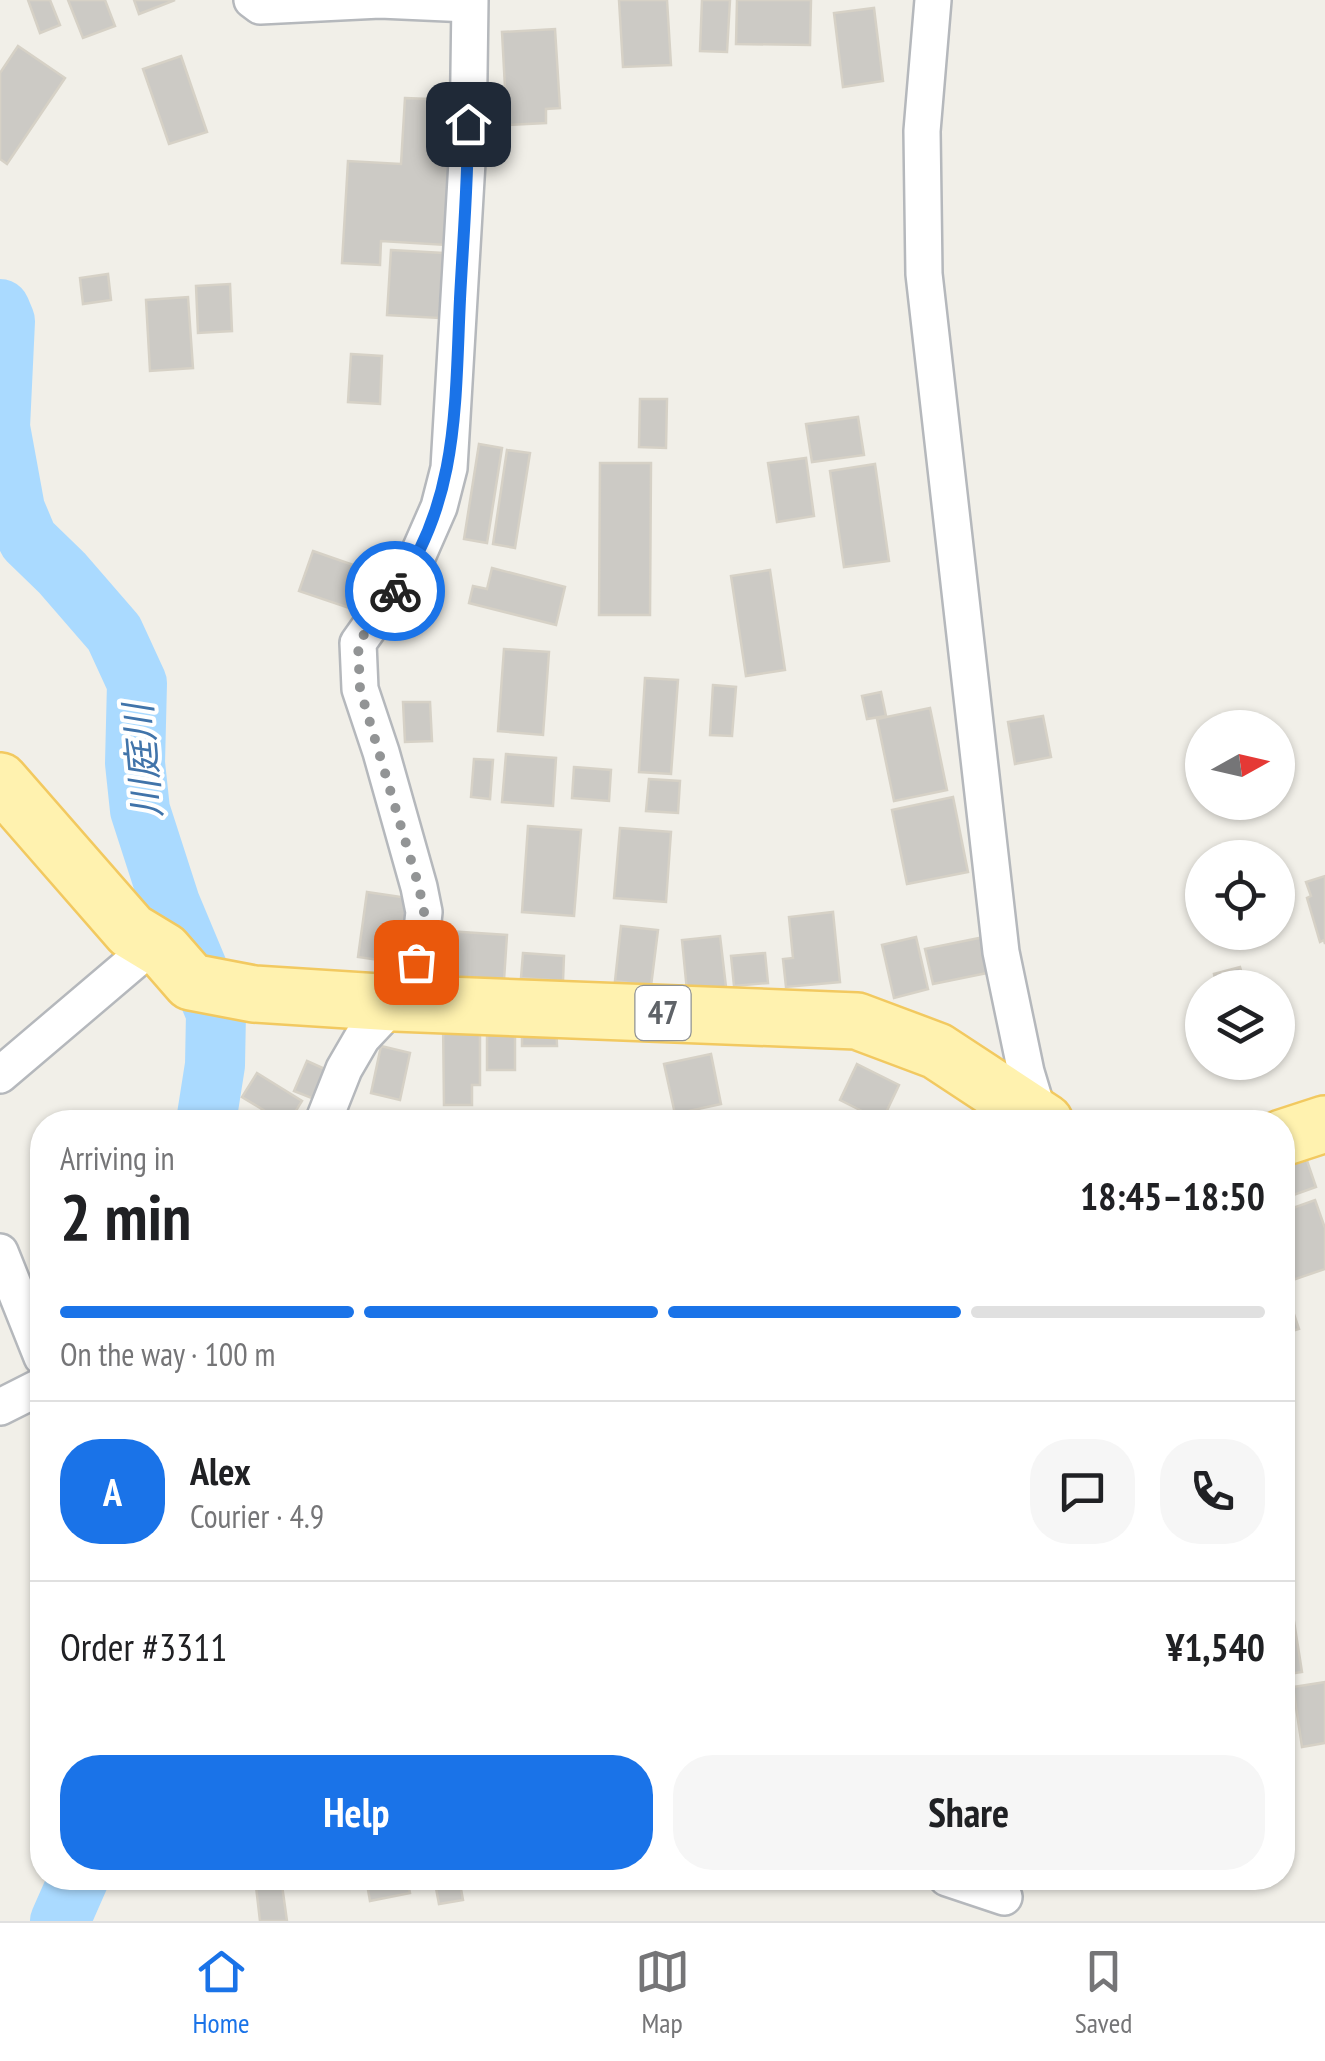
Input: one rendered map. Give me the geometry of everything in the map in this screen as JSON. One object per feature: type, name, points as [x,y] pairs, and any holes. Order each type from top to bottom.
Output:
[{"type":"main road","name":"47","points":[[0,781],[131,931],[158,948],[191,982],[254,994],[394,1003],[857,1020],[936,1051],[1024,1110]]},
{"type":"main road","points":[[1295,1134],[1325,1124]]},
{"type":"street","points":[[252,0],[260,6],[380,0],[470,2],[468,146],[449,468],[440,507],[420,552],[358,643],[360,689],[424,912],[411,986],[362,1038],[344,1068],[328,1110]]},
{"type":"street","points":[[933,0],[922,131],[924,274],[1001,952],[1026,1072],[1038,1110]]},
{"type":"street","points":[[0,1075],[158,948]]},
{"type":"street","points":[[0,1252],[30,1327]]},
{"type":"street","points":[[0,1407],[30,1392]]},
{"type":"street","points":[[984,1890],[1009,1898]]},
{"type":"building","points":[[28,0],[50,0],[60,25],[40,33]]},
{"type":"building","points":[[68,0],[105,0],[115,26],[83,38]]},
{"type":"building","points":[[134,0],[175,0],[139,14]]},
{"type":"building","points":[[619,0],[667,0],[671,65],[623,67]]},
{"type":"building","points":[[702,0],[730,0],[727,52],[700,51]]},
{"type":"building","points":[[737,0],[811,0],[810,45],[736,44]]},
{"type":"building","points":[[874,8],[883,81],[843,87],[834,13]]},
{"type":"building","points":[[555,29],[560,108],[546,109],[546,123],[507,125],[502,32]]},
{"type":"building","points":[[18,46],[65,78],[7,164],[0,159],[0,73]]},
{"type":"building","points":[[181,56],[207,132],[169,144],[143,69]]},
{"type":"building","points":[[405,98],[454,100],[446,245],[381,241],[380,265],[342,263],[348,161],[401,164]]},
{"type":"building","points":[[391,250],[443,253],[439,318],[387,315]]},
{"type":"building","points":[[108,274],[111,300],[83,304],[80,278]]},
{"type":"building","points":[[230,284],[232,331],[198,333],[196,286]]},
{"type":"building","points":[[188,297],[193,368],[150,371],[146,300]]},
{"type":"building","points":[[351,354],[382,356],[380,404],[348,402]]},
{"type":"building","points":[[640,399],[667,399],[666,448],[639,447]]},
{"type":"building","points":[[858,417],[864,455],[812,462],[806,424]]},
{"type":"building","points":[[479,444],[502,448],[487,543],[464,539]]},
{"type":"building","points":[[507,450],[530,453],[515,548],[493,544]]},
{"type":"building","points":[[806,458],[814,516],[777,522],[768,463]]},
{"type":"building","points":[[600,463],[651,463],[650,615],[599,615]]},
{"type":"building","points":[[875,464],[889,561],[844,567],[830,471]]},
{"type":"building","points":[[313,551],[365,569],[352,609],[299,591]]},
{"type":"building","points":[[492,568],[565,587],[556,625],[469,603],[473,586],[487,589]]},
{"type":"building","points":[[770,570],[785,670],[746,676],[731,576]]},
{"type":"building","points":[[504,649],[549,652],[543,735],[498,731]]},
{"type":"building","points":[[645,678],[678,680],[671,774],[639,772]]},
{"type":"building","points":[[713,685],[736,687],[732,736],[710,735]]},
{"type":"building","points":[[881,692],[886,716],[867,719],[862,696]]},
{"type":"building","points":[[403,702],[430,702],[432,741],[405,742]]},
{"type":"building","points":[[930,708],[947,790],[894,801],[877,719]]},
{"type":"building","points":[[1043,716],[1051,757],[1015,764],[1008,722]]},
{"type":"building","points":[[506,754],[556,758],[553,806],[502,802]]},
{"type":"building","points":[[474,759],[493,760],[490,799],[471,797]]},
{"type":"building","points":[[574,767],[611,770],[609,801],[572,798]]},
{"type":"building","points":[[649,779],[680,781],[678,813],[646,811]]},
{"type":"building","points":[[953,797],[968,872],[907,884],[892,810]]},
{"type":"building","points":[[528,826],[581,830],[574,916],[522,912]]},
{"type":"building","points":[[620,828],[671,832],[666,902],[614,898]]},
{"type":"building","points":[[1325,876],[1325,944],[1324,940],[1320,942],[1306,882]]},
{"type":"building","points":[[367,892],[408,898],[400,963],[358,957]]},
{"type":"building","points":[[833,912],[840,982],[786,987],[783,959],[793,958],[789,917]]},
{"type":"building","points":[[621,926],[658,930],[651,986],[615,981]]},
{"type":"building","points":[[447,931],[507,935],[504,980],[444,976]]},
{"type":"building","points":[[720,936],[726,987],[687,991],[682,940]]},
{"type":"building","points":[[916,937],[928,989],[894,998],[882,945]]},
{"type":"building","points":[[984,937],[992,972],[933,984],[925,949]]},
{"type":"building","points":[[523,953],[564,956],[563,981],[521,978]]},
{"type":"building","points":[[765,953],[768,983],[734,986],[731,956]]},
{"type":"building","points":[[487,1017],[515,1017],[515,1070],[487,1070]]},
{"type":"building","points":[[443,1018],[480,1019],[480,1085],[472,1085],[472,1105],[444,1105]]},
{"type":"building","points":[[522,1020],[556,1020],[557,1046],[522,1046]]},
{"type":"building","points":[[381,1046],[410,1053],[400,1100],[371,1093]]},
{"type":"building","points":[[711,1054],[721,1104],[674,1110],[664,1064]]},
{"type":"building","points":[[307,1061],[327,1070],[314,1099],[294,1091]]},
{"type":"building","points":[[857,1064],[899,1085],[887,1110],[860,1110],[840,1100]]},
{"type":"building","points":[[257,1073],[302,1101],[296,1110],[263,1110],[242,1097]]},
{"type":"building","points":[[1305,1155],[1316,1187],[1295,1194],[1295,1158]]},
{"type":"building","points":[[1315,1200],[1325,1228],[1325,1269],[1295,1279],[1295,1207]]},
{"type":"building","points":[[1295,1628],[1302,1672],[1295,1673]]},
{"type":"building","points":[[1325,1682],[1325,1743],[1302,1747],[1295,1687]]},
{"type":"building","points":[[256,1890],[283,1890],[287,1921],[260,1921]]},
{"type":"building","points":[[368,1890],[409,1890],[410,1893],[370,1901]]},
{"type":"building","points":[[436,1890],[461,1890],[463,1900],[439,1904]]},
{"type":"waterway","name":"川庭川","points":[[0,309],[5,321],[0,427],[15,509],[28,540],[114,633],[137,683],[135,763],[140,810],[170,903],[216,1013],[215,1065],[208,1110]]},
{"type":"waterway","name":"川庭川","points":[[60,1921],[74,1890]]},
{"type":"way so far","points":[[395,591],[358,643],[360,689],[419,887],[424,912],[416,962]]},
{"type":"route","points":[[395,591],[426,540],[440,507],[449,468],[468,124]]}]
